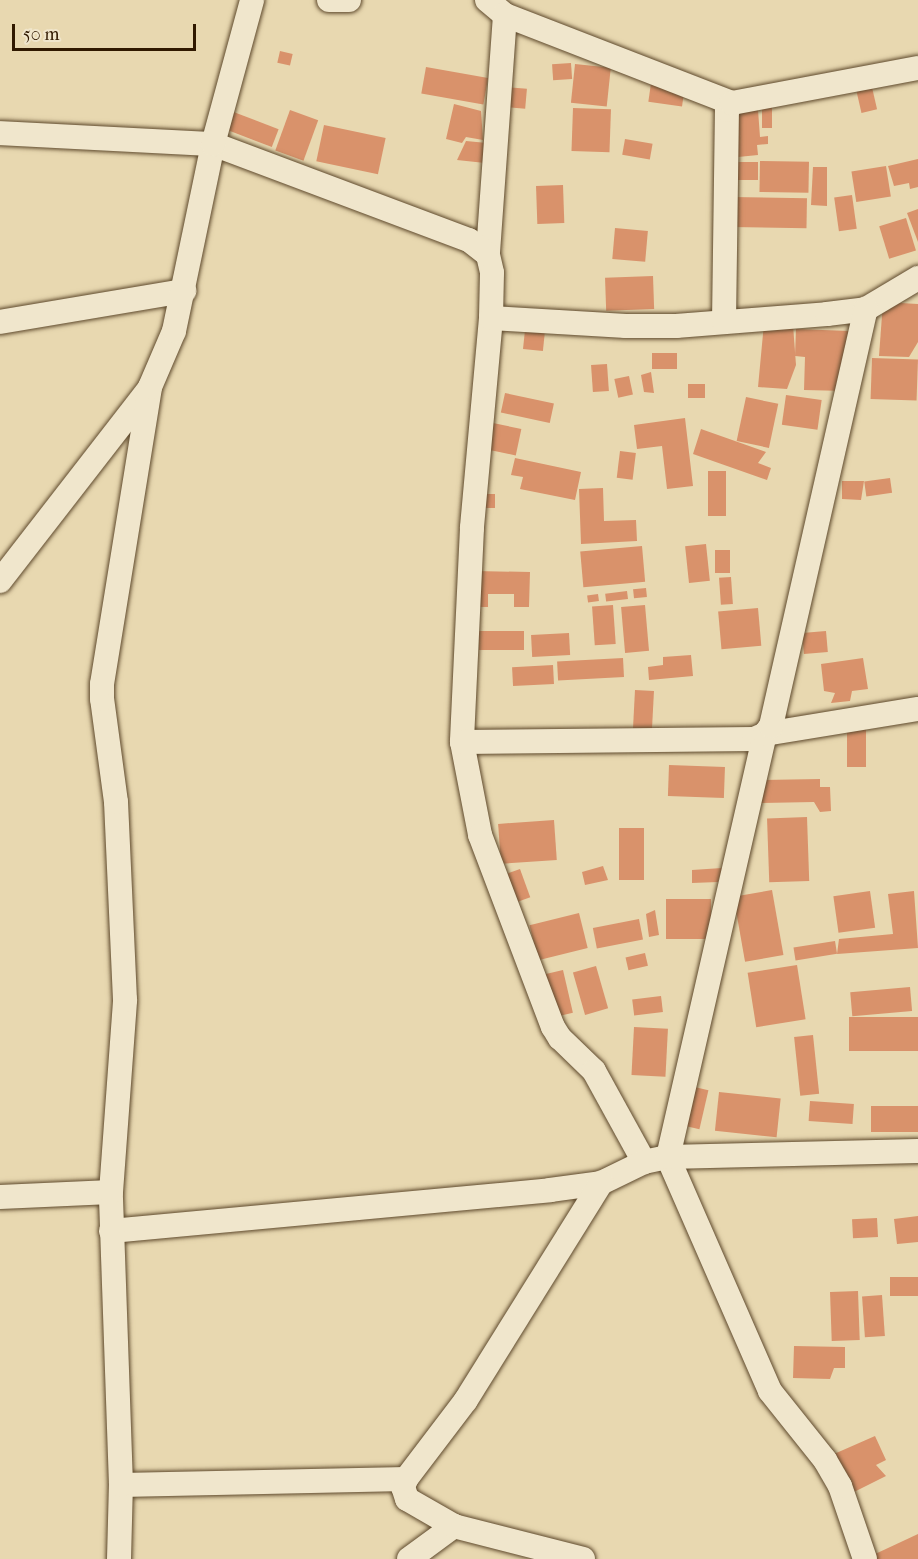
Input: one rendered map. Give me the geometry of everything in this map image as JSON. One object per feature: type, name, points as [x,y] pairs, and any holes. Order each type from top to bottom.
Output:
[{"type":"street","points":[[118,1559],[121,1485],[111,1192],[125,999],[116,802],[102,699],[150,387],[174,331],[213,144],[252,0]]},
{"type":"street","points":[[329,0],[349,0]]},
{"type":"street","points":[[644,1162],[594,1071],[560,1038],[553,1027],[480,835],[462,742],[472,528],[491,318],[492,273],[488,255],[496,8],[732,103],[918,68]]},
{"type":"street","points":[[724,322],[727,110],[732,103]]},
{"type":"street","points":[[0,133],[213,144],[469,240],[488,255]]},
{"type":"street","points":[[491,318],[626,326],[724,322],[866,309],[918,278]]},
{"type":"street","points":[[0,322],[184,291]]},
{"type":"street","points":[[865,1559],[840,1486],[825,1460],[770,1391],[668,1157],[765,734],[771,726],[866,309]]},
{"type":"street","points":[[0,581],[150,387]]},
{"type":"street","points":[[462,742],[754,739],[765,734],[918,709]]},
{"type":"street","points":[[111,1231],[550,1190],[601,1183],[644,1162],[668,1157],[918,1151]]},
{"type":"street","points":[[582,1559],[454,1526],[407,1499],[403,1487],[405,1479],[466,1400],[601,1183]]},
{"type":"street","points":[[0,1197],[111,1192]]},
{"type":"street","points":[[121,1485],[405,1479]]},
{"type":"street","points":[[409,1559],[454,1526]]},
{"type":"building","points":[[280,51],[293,54],[290,66],[277,63]]},
{"type":"building","points":[[571,63],[572,79],[553,80],[552,64]]},
{"type":"building","points":[[575,64],[611,68],[607,107],[571,103]]},
{"type":"building","points":[[426,67],[488,78],[483,105],[421,94]]},
{"type":"building","points":[[651,83],[685,88],[682,107],[648,102]]},
{"type":"building","points":[[871,83],[877,109],[861,113],[855,87]]},
{"type":"building","points":[[506,87],[527,89],[525,109],[504,107]]},
{"type":"building","points":[[454,104],[481,111],[483,140],[466,137],[462,143],[446,139]]},
{"type":"building","points":[[762,107],[772,107],[772,128],[762,128]]},
{"type":"building","points":[[573,108],[611,109],[609,152],[571,151]]},
{"type":"building","points":[[290,110],[318,120],[303,161],[275,150]]},
{"type":"building","points":[[758,110],[760,137],[768,136],[768,144],[757,145],[758,155],[738,157],[734,112]]},
{"type":"building","points":[[231,111],[279,129],[272,147],[224,129]]},
{"type":"building","points":[[324,125],[386,138],[378,174],[316,161]]},
{"type":"building","points":[[625,139],[653,144],[650,160],[622,155]]},
{"type":"building","points":[[466,141],[487,143],[485,163],[457,160]]},
{"type":"building","points":[[918,159],[918,187],[910,189],[909,183],[894,186],[888,166]]},
{"type":"building","points":[[760,161],[809,162],[808,193],[759,192]]},
{"type":"building","points":[[736,162],[758,162],[758,180],[736,180]]},
{"type":"building","points":[[886,166],[891,197],[856,202],[851,171]]},
{"type":"building","points":[[813,167],[827,167],[827,206],[811,205]]},
{"type":"building","points":[[563,185],[564,223],[537,224],[536,186]]},
{"type":"building","points":[[852,195],[857,229],[839,231],[834,198]]},
{"type":"building","points":[[732,197],[807,198],[806,228],[731,227]]},
{"type":"building","points":[[918,209],[918,242],[907,213]]},
{"type":"building","points":[[906,218],[916,251],[889,259],[879,226]]},
{"type":"building","points":[[615,228],[648,231],[645,262],[612,259]]},
{"type":"building","points":[[653,276],[654,309],[606,311],[605,278]]},
{"type":"building","points":[[883,302],[918,304],[918,342],[909,357],[879,356]]},
{"type":"building","points":[[764,323],[793,325],[796,365],[787,389],[758,387]]},
{"type":"building","points":[[796,329],[849,331],[846,391],[804,390],[805,357],[795,356]]},
{"type":"building","points":[[525,330],[545,332],[543,351],[523,349]]},
{"type":"building","points":[[652,353],[677,353],[677,369],[652,369]]},
{"type":"building","points":[[872,358],[918,360],[917,401],[871,399]]},
{"type":"building","points":[[607,364],[609,391],[593,392],[591,365]]},
{"type":"building","points":[[651,372],[654,393],[644,392],[641,375]]},
{"type":"building","points":[[629,376],[633,395],[618,398],[614,379]]},
{"type":"building","points":[[688,384],[705,384],[705,398],[688,398]]},
{"type":"building","points":[[505,393],[554,403],[550,423],[501,413]]},
{"type":"building","points":[[786,395],[822,400],[817,430],[782,425]]},
{"type":"building","points":[[746,397],[778,404],[769,448],[737,441]]},
{"type":"building","points":[[685,418],[693,486],[667,489],[662,446],[637,449],[634,425]]},
{"type":"building","points":[[493,423],[521,429],[516,455],[487,449]]},
{"type":"building","points":[[701,429],[766,452],[758,463],[771,468],[767,480],[693,454]]},
{"type":"building","points":[[620,451],[636,453],[633,480],[617,478]]},
{"type":"building","points":[[515,458],[581,472],[575,500],[520,489],[523,477],[511,475]]},
{"type":"building","points":[[708,471],[726,471],[726,516],[708,516]]},
{"type":"building","points":[[890,478],[892,493],[866,496],[864,482]]},
{"type":"building","points":[[842,481],[864,481],[861,500],[842,499]]},
{"type":"building","points":[[603,488],[604,521],[636,520],[637,541],[581,544],[579,489]]},
{"type":"building","points":[[480,494],[495,494],[495,508],[480,508]]},
{"type":"building","points":[[706,544],[710,581],[689,583],[685,546]]},
{"type":"building","points":[[642,546],[645,582],[583,587],[580,551]]},
{"type":"building","points":[[715,550],[730,550],[730,573],[715,573]]},
{"type":"building","points":[[475,571],[530,572],[529,607],[514,607],[514,594],[488,594],[488,607],[474,607]]},
{"type":"building","points":[[731,577],[733,604],[721,605],[719,578]]},
{"type":"building","points":[[646,588],[647,597],[634,598],[633,589]]},
{"type":"building","points":[[627,591],[628,599],[606,602],[605,594]]},
{"type":"building","points":[[598,594],[599,601],[588,602],[587,596]]},
{"type":"building","points":[[613,605],[616,644],[595,645],[592,606]]},
{"type":"building","points":[[645,605],[649,651],[625,653],[621,607]]},
{"type":"building","points":[[758,608],[761,646],[721,649],[718,611]]},
{"type":"building","points":[[479,631],[524,631],[524,650],[479,650]]},
{"type":"building","points":[[826,631],[828,652],[804,654],[802,633]]},
{"type":"building","points":[[569,633],[570,655],[532,657],[531,635]]},
{"type":"building","points":[[691,655],[693,676],[649,680],[648,667],[663,665],[663,657]]},
{"type":"building","points":[[623,658],[624,677],[558,680],[557,661]]},
{"type":"building","points":[[863,658],[868,689],[852,691],[850,701],[831,703],[835,693],[824,691],[821,664]]},
{"type":"building","points":[[553,665],[554,684],[513,686],[512,667]]},
{"type":"building","points":[[635,690],[654,691],[652,731],[633,730]]},
{"type":"building","points":[[847,721],[866,721],[866,767],[847,767]]},
{"type":"building","points":[[669,765],[725,767],[724,798],[668,796]]},
{"type":"building","points":[[820,779],[820,787],[830,787],[831,811],[820,812],[814,802],[759,803],[759,780]]},
{"type":"building","points":[[807,817],[809,881],[769,882],[767,818]]},
{"type":"building","points":[[554,820],[557,860],[501,864],[498,824]]},
{"type":"building","points":[[619,828],[644,828],[644,880],[619,880]]},
{"type":"building","points":[[603,866],[608,880],[585,885],[582,872]]},
{"type":"building","points":[[722,868],[718,882],[692,883],[692,870]]},
{"type":"building","points":[[520,869],[530,897],[517,902],[507,874]]},
{"type":"building","points":[[772,890],[783,955],[745,962],[734,897]]},
{"type":"building","points":[[870,891],[875,928],[839,933],[833,896]]},
{"type":"building","points":[[914,891],[918,948],[837,954],[839,939],[893,934],[888,894]]},
{"type":"building","points":[[666,899],[711,899],[711,939],[666,939]]},
{"type":"building","points":[[655,910],[659,935],[649,937],[646,914]]},
{"type":"building","points":[[579,913],[588,948],[538,960],[530,925]]},
{"type":"building","points":[[639,919],[643,940],[597,949],[593,928]]},
{"type":"building","points":[[835,941],[837,954],[796,960],[794,948]]},
{"type":"building","points":[[645,953],[648,966],[628,970],[626,957]]},
{"type":"building","points":[[797,965],[806,1019],[756,1027],[748,973]]},
{"type":"building","points":[[596,966],[608,1008],[585,1015],[573,973]]},
{"type":"building","points":[[563,970],[573,1013],[550,1018],[541,975]]},
{"type":"building","points":[[910,987],[912,1011],[852,1016],[850,992]]},
{"type":"building","points":[[661,996],[663,1012],[634,1015],[632,1000]]},
{"type":"building","points":[[849,1017],[918,1017],[918,1051],[849,1051]]},
{"type":"building","points":[[634,1027],[668,1029],[665,1077],[631,1075]]},
{"type":"building","points":[[813,1035],[819,1094],[800,1096],[794,1037]]},
{"type":"building","points":[[686,1085],[708,1090],[699,1129],[677,1124]]},
{"type":"building","points":[[719,1092],[781,1098],[777,1137],[715,1131]]},
{"type":"building","points":[[810,1101],[854,1104],[852,1124],[809,1121]]},
{"type":"building","points":[[871,1106],[918,1106],[918,1132],[871,1132]]},
{"type":"building","points":[[918,1216],[918,1242],[897,1244],[894,1219]]},
{"type":"building","points":[[877,1218],[878,1237],[853,1238],[852,1219]]},
{"type":"building","points":[[890,1277],[918,1277],[918,1296],[890,1296]]},
{"type":"building","points":[[858,1291],[860,1340],[832,1341],[830,1292]]},
{"type":"building","points":[[882,1295],[885,1336],[865,1337],[862,1296]]},
{"type":"building","points":[[794,1346],[845,1347],[845,1368],[834,1368],[830,1379],[793,1378]]},
{"type":"building","points":[[875,1436],[886,1460],[876,1465],[886,1476],[852,1493],[834,1454]]},
{"type":"building","points":[[918,1534],[918,1559],[875,1559],[873,1555]]}]
